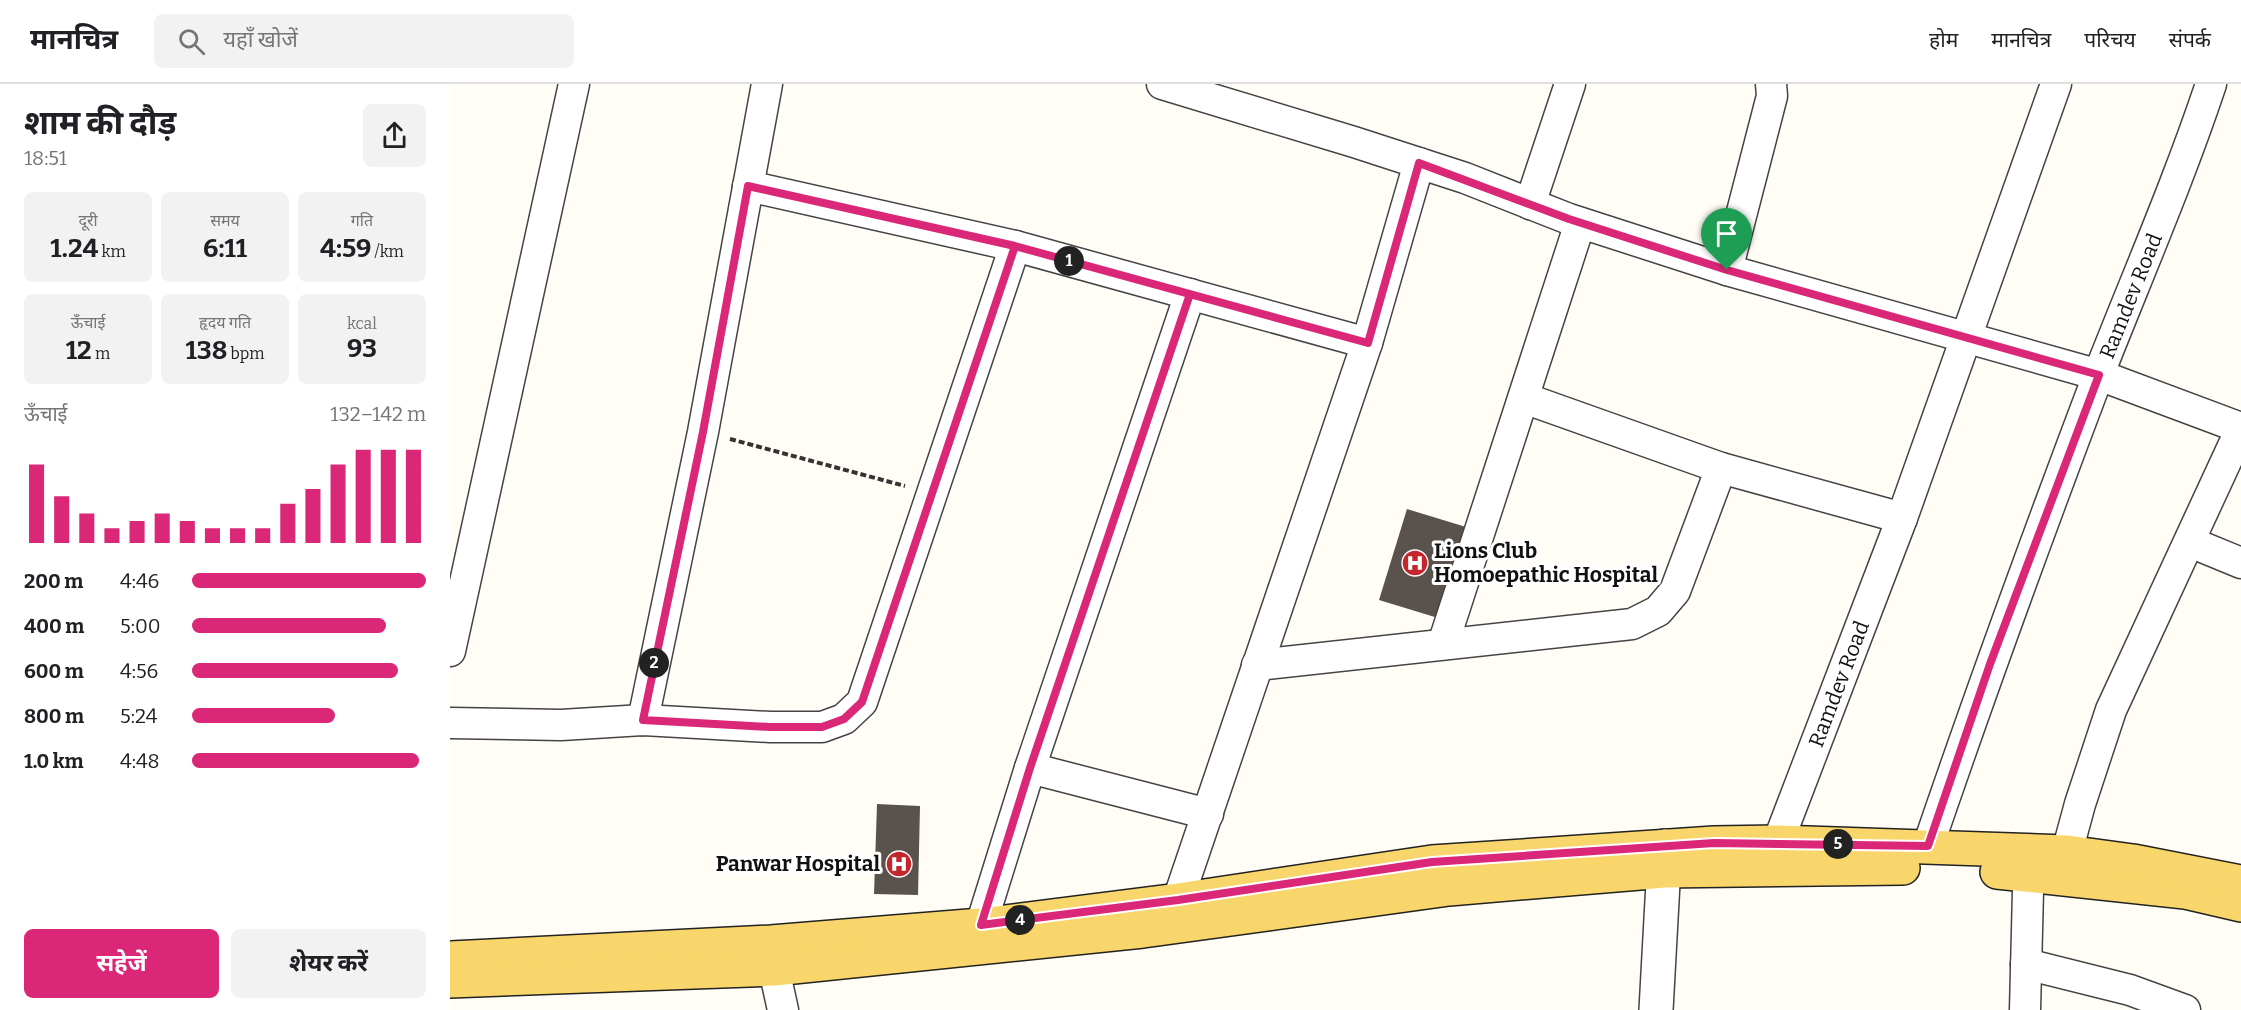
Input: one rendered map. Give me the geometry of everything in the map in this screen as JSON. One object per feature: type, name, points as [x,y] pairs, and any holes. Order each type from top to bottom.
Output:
[{"type":"main road","points":[[450,981],[774,969],[1143,931],[1778,842],[1928,846],[2029,862],[2241,905]]},
{"type":"main road","points":[[450,958],[771,942],[981,925],[1178,900],[1432,862],[1665,859],[1881,867],[2029,862],[2067,852],[2133,861],[2241,882]]},
{"type":"street","points":[[450,651],[574,84]]},
{"type":"street","points":[[643,720],[703,432],[767,84]]},
{"type":"street","points":[[1162,84],[1419,163],[1580,223],[1727,270],[2099,375],[2240,433],[2111,710],[2079,804],[2067,852]]},
{"type":"street","points":[[1530,204],[1570,84]]},
{"type":"street","points":[[1727,270],[1772,96],[1771,84]]},
{"type":"street","name":"Ramdev Road","points":[[1778,842],[1902,518],[2056,84]]},
{"type":"street","name":"Ramdev Road","points":[[1928,846],[1990,664],[2099,375],[2188,156],[2211,84]]},
{"type":"street","points":[[1178,900],[1368,343],[1419,163]]},
{"type":"street","points":[[748,186],[1015,246],[1368,343]]},
{"type":"street","points":[[1443,644],[1580,223]]},
{"type":"street","points":[[450,723],[561,725],[643,720],[822,727],[844,719],[862,702],[1015,246]]},
{"type":"street","points":[[981,925],[1030,768],[1190,294]]},
{"type":"street","points":[[1524,398],[1721,468],[1902,518]]},
{"type":"street","points":[[1257,665],[1632,624],[1658,611],[1675,591],[1721,468]]},
{"type":"street","points":[[2190,542],[2241,562]]},
{"type":"street","points":[[1030,768],[1208,814]]},
{"type":"street","points":[[1656,1010],[1665,859]]},
{"type":"street","points":[[2025,1010],[2029,862]]},
{"type":"street","points":[[2026,964],[2130,990],[2185,1010]]},
{"type":"street","points":[[774,969],[783,1010]]},
{"type":"path","points":[[703,432],[932,493]]},
{"type":"building","points":[[1407,509],[1466,527],[1438,618],[1379,600]]},
{"type":"building","points":[[877,804],[920,806],[918,895],[874,894]]},
{"type":"place","name":"Lions Club Homoepathic Hospital","points":[[1415,563]]},
{"type":"place","name":"Panwar Hospital","points":[[899,864]]},
{"type":"route","points":[[1727,270],[1569,219],[1465,178],[1419,163],[1368,343],[1190,294],[1015,246],[862,702],[844,719],[822,727],[770,727],[643,720],[703,432],[748,186],[1015,246],[1074,262],[1190,294],[1030,768],[981,925],[1178,900],[1432,862],[1714,843],[1778,842],[1928,846],[1990,664],[2099,375],[1727,270]]}]
